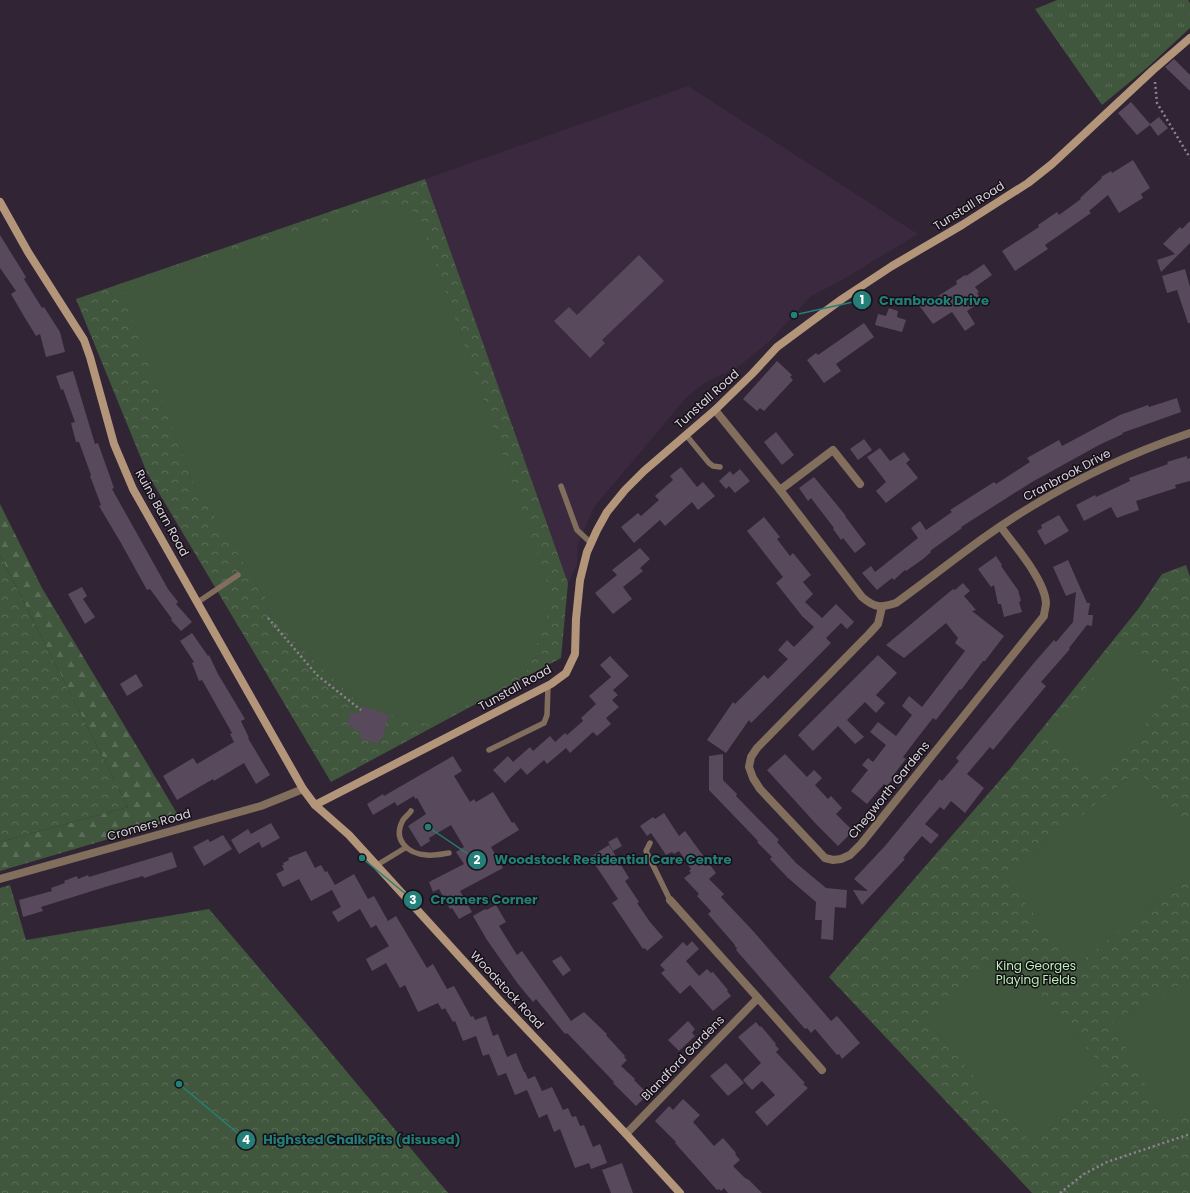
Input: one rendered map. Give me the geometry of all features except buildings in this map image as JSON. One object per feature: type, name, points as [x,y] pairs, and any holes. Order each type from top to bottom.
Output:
[{"type":"street","name":"Tunstall Road","points":[[315,805],[548,686],[566,673],[575,654],[576,618],[580,580],[587,552],[590,543],[607,512],[624,490],[644,470],[715,410],[777,347],[842,299],[886,270],[962,225],[1028,183],[1052,164],[1153,70],[1190,38]]},
{"type":"street","name":"Ruins Barn Road","points":[[0,202],[28,252],[84,340],[114,444],[131,483],[303,789],[315,805]]},
{"type":"street","points":[[715,410],[780,490],[862,596],[870,603],[882,607]]},
{"type":"street","name":"Cranbrook Drive","points":[[882,607],[896,603],[1001,527],[1064,488],[1146,448],[1190,433]]},
{"type":"street","points":[[780,490],[833,450],[860,484]]},
{"type":"street","name":"Chegworth Gardens","points":[[882,607],[878,624],[758,748],[751,757],[749,767],[753,778],[760,789],[825,858],[833,860],[841,859],[850,855],[861,844],[1044,616],[1046,603],[1044,592],[1030,566],[1001,527]]},
{"type":"street","name":"Cromers Road","points":[[0,879],[261,806],[303,789]]},
{"type":"street","name":"Woodstock Road","points":[[315,805],[349,835],[495,996],[680,1193]]},
{"type":"street","points":[[670,900],[822,1070]]},
{"type":"street","name":"Blandford Gardens","points":[[626,1134],[758,998]]},
{"type":"lane","points":[[686,435],[709,464],[720,467]]},
{"type":"lane","points":[[561,486],[577,530],[590,543]]},
{"type":"lane","points":[[198,602],[238,575]]},
{"type":"lane","points":[[489,750],[544,722],[547,715],[548,686]]},
{"type":"lane","points":[[411,810],[403,820],[400,829],[400,838],[405,848],[428,856],[449,854]]},
{"type":"lane","points":[[650,843],[646,851],[670,900]]},
{"type":"lane","points":[[377,865],[405,848]]},
{"type":"path","points":[[1153,70],[1157,103],[1190,158]]},
{"type":"path","points":[[268,618],[317,675],[361,710]]},
{"type":"path","points":[[1060,1193],[1084,1174],[1107,1162],[1190,1134]]},
{"type":"shaded area","points":[[688,86],[918,234],[842,280],[810,297],[771,340],[738,367],[706,382],[687,397],[594,507],[578,544],[577,565],[568,583],[425,179]]},
{"type":"green space","points":[[1057,0],[1188,0],[1190,3],[1190,28],[1148,67],[1102,105],[1035,9]]},
{"type":"green space","points":[[425,179],[568,583],[561,658],[331,782],[147,473],[76,299]]},
{"type":"green space","points":[[389,204],[418,213],[553,598],[528,670],[432,725],[389,715],[362,706],[291,638],[192,481],[119,284]]},
{"type":"green space","points":[[0,504],[42,588],[178,815],[170,821],[0,871],[0,842],[128,807],[0,555]]},
{"type":"green space","points":[[0,555],[128,807],[0,842]]},
{"type":"green space","name":"King Georges Playing Fields","points":[[1186,565],[1190,577],[1190,1193],[1032,1193],[829,977],[1008,771],[1139,608],[1162,574]]},
{"type":"green space","points":[[1124,641],[1178,684],[1100,781],[1046,737]]},
{"type":"green space","points":[[1138,770],[1190,835],[1190,874],[1075,966],[1005,877]]},
{"type":"green space","points":[[10,885],[26,940],[209,909],[448,1193],[0,1193],[0,888]]},
{"type":"green space","points":[[1003,950],[1111,1077],[1032,1144],[924,1017]]},
{"type":"green space","points":[[1190,979],[1190,1108],[1165,1121],[1112,1021]]},
{"type":"place","name":"Cranbrook Drive","points":[[794,315]]},
{"type":"place","name":"Woodstock Residential Care Centre","points":[[428,827]]},
{"type":"place","name":"Cromers Corner","points":[[362,858]]},
{"type":"place","name":"Highsted Chalk Pits (disused)","points":[[179,1084]]}]
